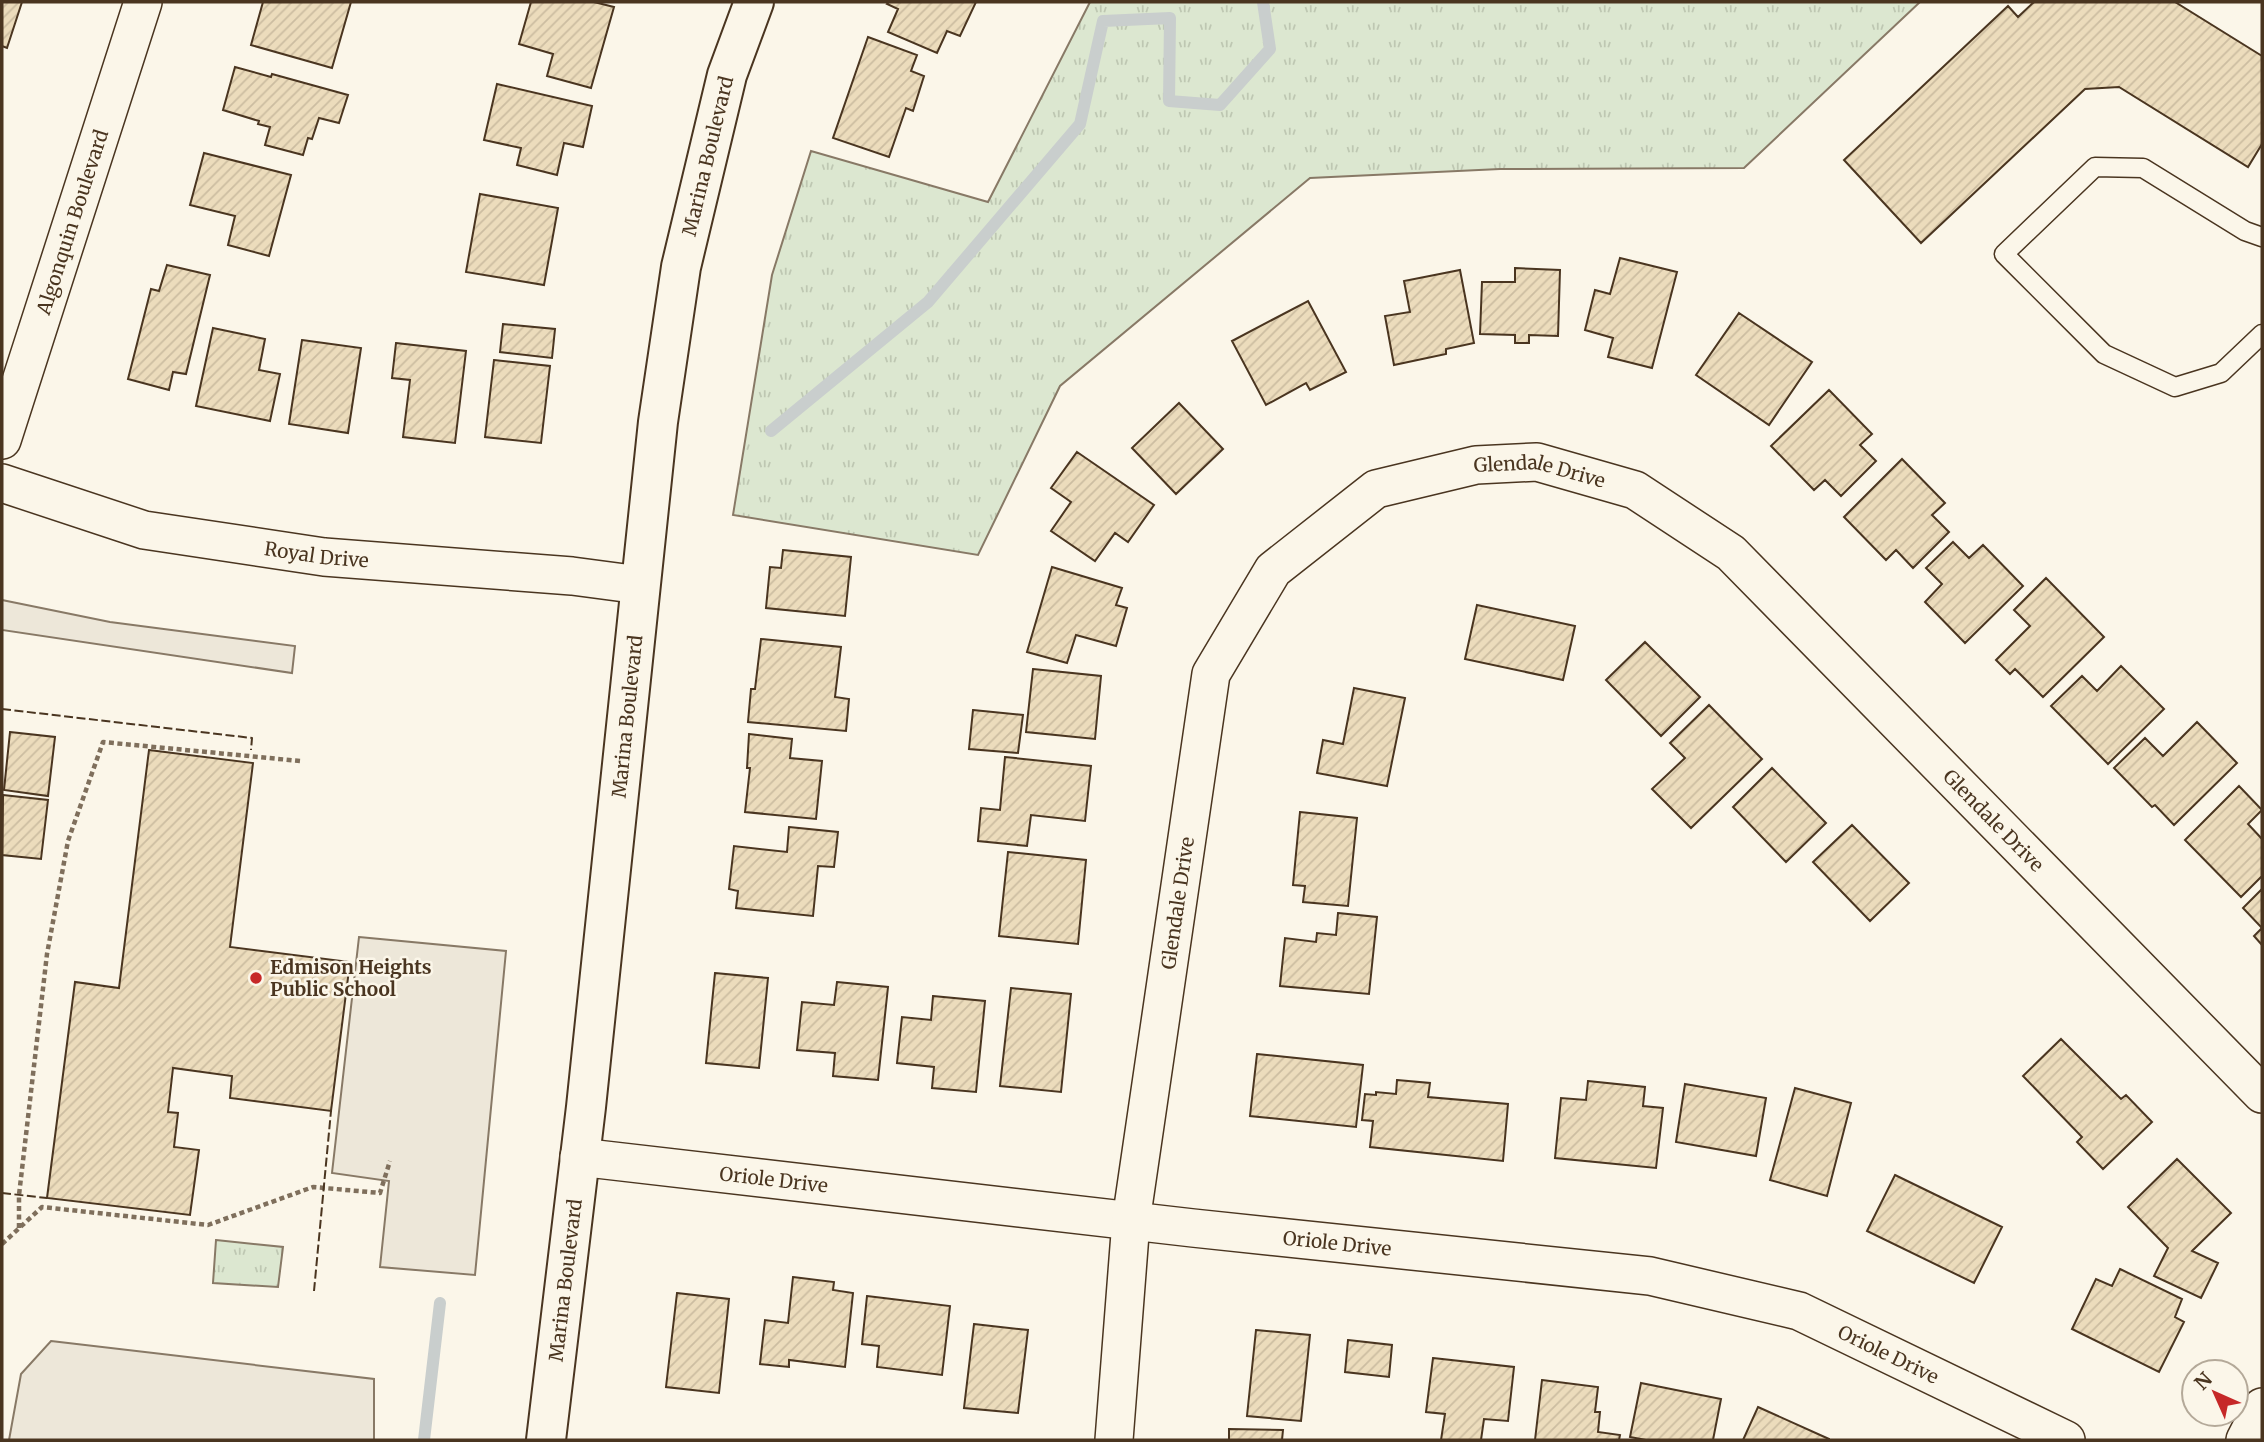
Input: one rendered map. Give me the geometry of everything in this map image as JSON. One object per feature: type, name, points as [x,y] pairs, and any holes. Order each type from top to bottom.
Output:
[{"type":"street","name":"Algonquin Boulevard","points":[[2,440],[143,2]]},
{"type":"street","name":"Marina Boulevard","points":[[546,1440],[586,1107],[658,422],[681,267],[727,75],[754,2]]},
{"type":"street","name":"Glendale Drive","points":[[1114,1440],[1132,1221],[1211,674],[1273,570],[1376,489],[1476,465],[1537,461],[1635,490],[1731,553],[2262,1094]]},
{"type":"street","name":"Royal Drive","points":[[2,484],[144,530],[324,557],[572,576],[640,585]]},
{"type":"street","name":"Oriole Drive","points":[[579,1157],[1132,1221],[1636,1275],[1799,1311],[2066,1440]]},
{"type":"street","points":[[2245,1440],[2262,1407]]},
{"type":"lane","points":[[2262,237],[2245,231],[2143,168],[2095,167],[2004,254],[2104,354],[2175,387],[2221,373],[2262,334]]},
{"type":"path","points":[[19,1228],[19,1195],[47,954],[68,841],[103,742],[300,761]]},
{"type":"path","points":[[2,1244],[42,1207],[208,1225],[313,1186],[380,1193],[390,1161]]},
{"type":"green space","points":[[1090,2],[1920,2],[1744,168],[1500,169],[1310,178],[1060,386],[978,555],[733,515],[772,275],[811,151],[988,202]]},
{"type":"green space","points":[[216,1240],[283,1247],[278,1287],[213,1283]]},
{"type":"shaded area","points":[[2,600],[110,622],[295,646],[292,673],[2,630]]},
{"type":"shaded area","points":[[359,937],[506,951],[475,1275],[380,1267],[389,1181],[332,1173]]},
{"type":"shaded area","points":[[51,1341],[374,1379],[374,1440],[9,1440],[21,1374]]},
{"type":"building","points":[[2,2],[22,2],[7,48],[2,46]]},
{"type":"building","points":[[263,2],[351,2],[332,68],[251,45]]},
{"type":"building","points":[[531,2],[594,2],[614,7],[591,88],[547,76],[553,54],[519,44]]},
{"type":"building","points":[[976,2],[960,36],[947,31],[937,53],[888,32],[898,9],[887,4]]},
{"type":"building","points":[[2034,2],[2175,2],[2262,56],[2262,144],[2248,167],[2119,87],[2085,89],[1921,243],[1844,160],[2008,6],[2018,17]]},
{"type":"building","points":[[868,37],[917,55],[911,71],[924,76],[913,111],[906,108],[889,157],[833,138]]},
{"type":"building","points":[[235,67],[271,77],[272,74],[348,95],[339,123],[319,118],[312,139],[308,138],[303,155],[265,145],[270,127],[223,110]]},
{"type":"building","points":[[497,84],[592,106],[583,147],[564,143],[557,175],[517,165],[521,148],[484,140]]},
{"type":"building","points":[[204,153],[291,175],[269,256],[228,245],[235,216],[190,205]]},
{"type":"building","points":[[480,194],[558,208],[544,285],[466,272]]},
{"type":"building","points":[[1620,258],[1677,272],[1652,368],[1608,357],[1613,338],[1585,330],[1595,290],[1610,294]]},
{"type":"building","points":[[167,265],[210,275],[186,374],[173,372],[169,390],[128,379],[151,289],[159,291]]},
{"type":"building","points":[[1515,268],[1560,270],[1558,336],[1529,335],[1529,343],[1515,343],[1515,335],[1480,334],[1482,282],[1515,282]]},
{"type":"building","points":[[1460,270],[1474,343],[1446,349],[1446,354],[1394,365],[1385,316],[1410,312],[1404,281]]},
{"type":"building","points":[[1308,301],[1346,372],[1310,390],[1306,383],[1266,405],[1232,341]]},
{"type":"building","points":[[1739,313],[1812,362],[1769,425],[1696,375]]},
{"type":"building","points":[[503,324],[555,329],[552,358],[500,352]]},
{"type":"building","points":[[213,328],[265,339],[259,370],[280,374],[270,421],[196,406]]},
{"type":"building","points":[[302,340],[361,348],[348,433],[289,424]]},
{"type":"building","points":[[396,343],[466,351],[455,443],[403,437],[410,380],[392,378]]},
{"type":"building","points":[[494,360],[550,366],[541,443],[485,437]]},
{"type":"building","points":[[1829,390],[1872,434],[1860,445],[1876,461],[1841,496],[1825,480],[1814,490],[1771,446]]},
{"type":"building","points":[[1179,403],[1223,449],[1176,494],[1132,448]]},
{"type":"building","points":[[1077,452],[1154,505],[1128,542],[1115,533],[1095,561],[1051,531],[1071,502],[1051,488]]},
{"type":"building","points":[[1902,459],[1945,503],[1932,515],[1949,532],[1913,568],[1896,550],[1886,560],[1844,517]]},
{"type":"building","points":[[1953,542],[1969,558],[1983,545],[2023,586],[1965,643],[1925,602],[1942,584],[1926,568]]},
{"type":"building","points":[[783,550],[851,557],[845,616],[766,608],[770,567],[781,568]]},
{"type":"building","points":[[1052,567],[1122,588],[1116,605],[1127,608],[1116,646],[1076,635],[1067,663],[1027,652]]},
{"type":"building","points":[[2046,578],[2104,637],[2043,697],[2015,669],[2010,674],[1996,660],[2030,626],[2014,610]]},
{"type":"building","points":[[1477,605],[1575,626],[1563,680],[1465,659]]},
{"type":"building","points":[[761,639],[841,647],[835,697],[849,699],[846,731],[748,722],[751,689],[755,689]]},
{"type":"building","points":[[1645,642],[1700,697],[1661,736],[1606,680]]},
{"type":"building","points":[[2121,666],[2164,709],[2108,764],[2051,706],[2082,676],[2097,691]]},
{"type":"building","points":[[1033,669],[1101,676],[1095,739],[1026,732]]},
{"type":"building","points":[[1354,688],[1405,698],[1387,786],[1317,773],[1323,740],[1343,744]]},
{"type":"building","points":[[1709,705],[1762,759],[1691,828],[1652,789],[1685,758],[1670,743]]},
{"type":"building","points":[[973,710],[1023,715],[1018,753],[969,749]]},
{"type":"building","points":[[2197,722],[2237,763],[2174,825],[2155,805],[2152,807],[2114,768],[2145,738],[2163,756]]},
{"type":"building","points":[[10,732],[55,737],[48,796],[4,790]]},
{"type":"building","points":[[749,734],[792,739],[790,758],[822,761],[816,819],[745,812],[750,768],[747,768]]},
{"type":"building","points":[[149,750],[253,763],[230,947],[350,962],[331,1111],[230,1098],[232,1076],[173,1068],[168,1112],[178,1113],[174,1147],[199,1150],[190,1215],[47,1198],[75,982],[119,988]]},
{"type":"building","points":[[1005,757],[1091,766],[1085,821],[1031,815],[1027,846],[978,841],[981,808],[1000,810]]},
{"type":"building","points":[[1772,768],[1826,823],[1786,862],[1733,807]]},
{"type":"building","points":[[2239,786],[2262,810],[2248,824],[2262,839],[2262,876],[2241,897],[2185,840]]},
{"type":"building","points":[[3,795],[48,800],[41,859],[2,855]]},
{"type":"building","points":[[1300,812],[1357,818],[1348,906],[1303,902],[1305,886],[1293,885]]},
{"type":"building","points":[[1852,825],[1909,883],[1870,921],[1813,862]]},
{"type":"building","points":[[789,827],[838,832],[834,867],[818,866],[813,916],[736,908],[738,891],[729,889],[734,846],[787,852]]},
{"type":"building","points":[[1008,852],[1086,860],[1078,944],[999,936]]},
{"type":"building","points":[[2262,889],[2262,928],[2243,908]]},
{"type":"building","points":[[1338,913],[1377,917],[1369,994],[1280,986],[1285,938],[1316,942],[1317,933],[1336,935]]},
{"type":"building","points":[[2262,928],[2262,945],[2254,936]]},
{"type":"building","points":[[715,973],[768,978],[759,1068],[706,1063]]},
{"type":"building","points":[[837,982],[888,987],[878,1080],[833,1076],[835,1053],[797,1050],[802,1002],[834,1005]]},
{"type":"building","points":[[1011,988],[1071,994],[1061,1092],[1000,1086]]},
{"type":"building","points":[[933,996],[985,1001],[976,1092],[932,1088],[934,1067],[897,1063],[902,1017],[931,1020]]},
{"type":"building","points":[[2061,1039],[2121,1099],[2126,1095],[2152,1122],[2103,1169],[2077,1142],[2082,1137],[2023,1076]]},
{"type":"building","points":[[1257,1054],[1363,1065],[1356,1127],[1250,1116]]},
{"type":"building","points":[[1397,1080],[1430,1083],[1428,1097],[1508,1104],[1503,1161],[1370,1147],[1373,1121],[1362,1120],[1365,1094],[1396,1094]]},
{"type":"building","points":[[1588,1081],[1645,1087],[1643,1106],[1663,1108],[1656,1168],[1555,1158],[1561,1098],[1586,1100]]},
{"type":"building","points":[[1685,1084],[1766,1098],[1756,1156],[1676,1142]]},
{"type":"building","points":[[1795,1088],[1851,1103],[1827,1196],[1770,1180]]},
{"type":"building","points":[[2177,1159],[2231,1213],[2192,1251],[2218,1263],[2201,1298],[2154,1276],[2168,1248],[2128,1207]]},
{"type":"building","points":[[1895,1175],[2002,1227],[1974,1283],[1867,1231]]},
{"type":"building","points":[[2120,1269],[2182,1299],[2175,1317],[2184,1322],[2159,1372],[2072,1329],[2096,1279],[2112,1286]]},
{"type":"building","points":[[793,1277],[834,1282],[833,1290],[853,1293],[845,1367],[789,1360],[789,1367],[760,1364],[765,1320],[788,1323]]},
{"type":"building","points":[[677,1293],[729,1299],[719,1393],[666,1387]]},
{"type":"building","points":[[867,1296],[950,1306],[942,1375],[877,1367],[879,1346],[862,1344]]},
{"type":"building","points":[[974,1324],[1028,1330],[1018,1413],[964,1408]]},
{"type":"building","points":[[1256,1330],[1310,1335],[1301,1421],[1247,1416]]},
{"type":"building","points":[[1348,1340],[1392,1345],[1389,1377],[1345,1372]]},
{"type":"building","points":[[1433,1358],[1514,1367],[1508,1421],[1484,1419],[1481,1440],[1441,1440],[1445,1414],[1426,1412]]},
{"type":"building","points":[[1542,1380],[1598,1387],[1595,1412],[1600,1412],[1598,1432],[1620,1435],[1619,1440],[1535,1440]]},
{"type":"building","points":[[1641,1383],[1721,1399],[1713,1440],[1646,1440],[1630,1437]]},
{"type":"building","points":[[1758,1407],[1829,1439],[1829,1440],[1743,1440]]},
{"type":"building","points":[[1229,1429],[1283,1430],[1282,1440],[1229,1440]]},
{"type":"waterway","points":[[771,431],[928,302],[1080,124],[1103,21],[1170,18],[1169,101],[1220,105],[1270,49],[1263,2]]},
{"type":"waterway","points":[[424,1440],[440,1303]]},
{"type":"fence","points":[[2,709],[252,738],[251,750]]},
{"type":"fence","points":[[314,1291],[331,1111]]},
{"type":"fence","points":[[2,1193],[47,1198]]},
{"type":"place","name":"Edmison Heights Public School","points":[[256,978]]}]
